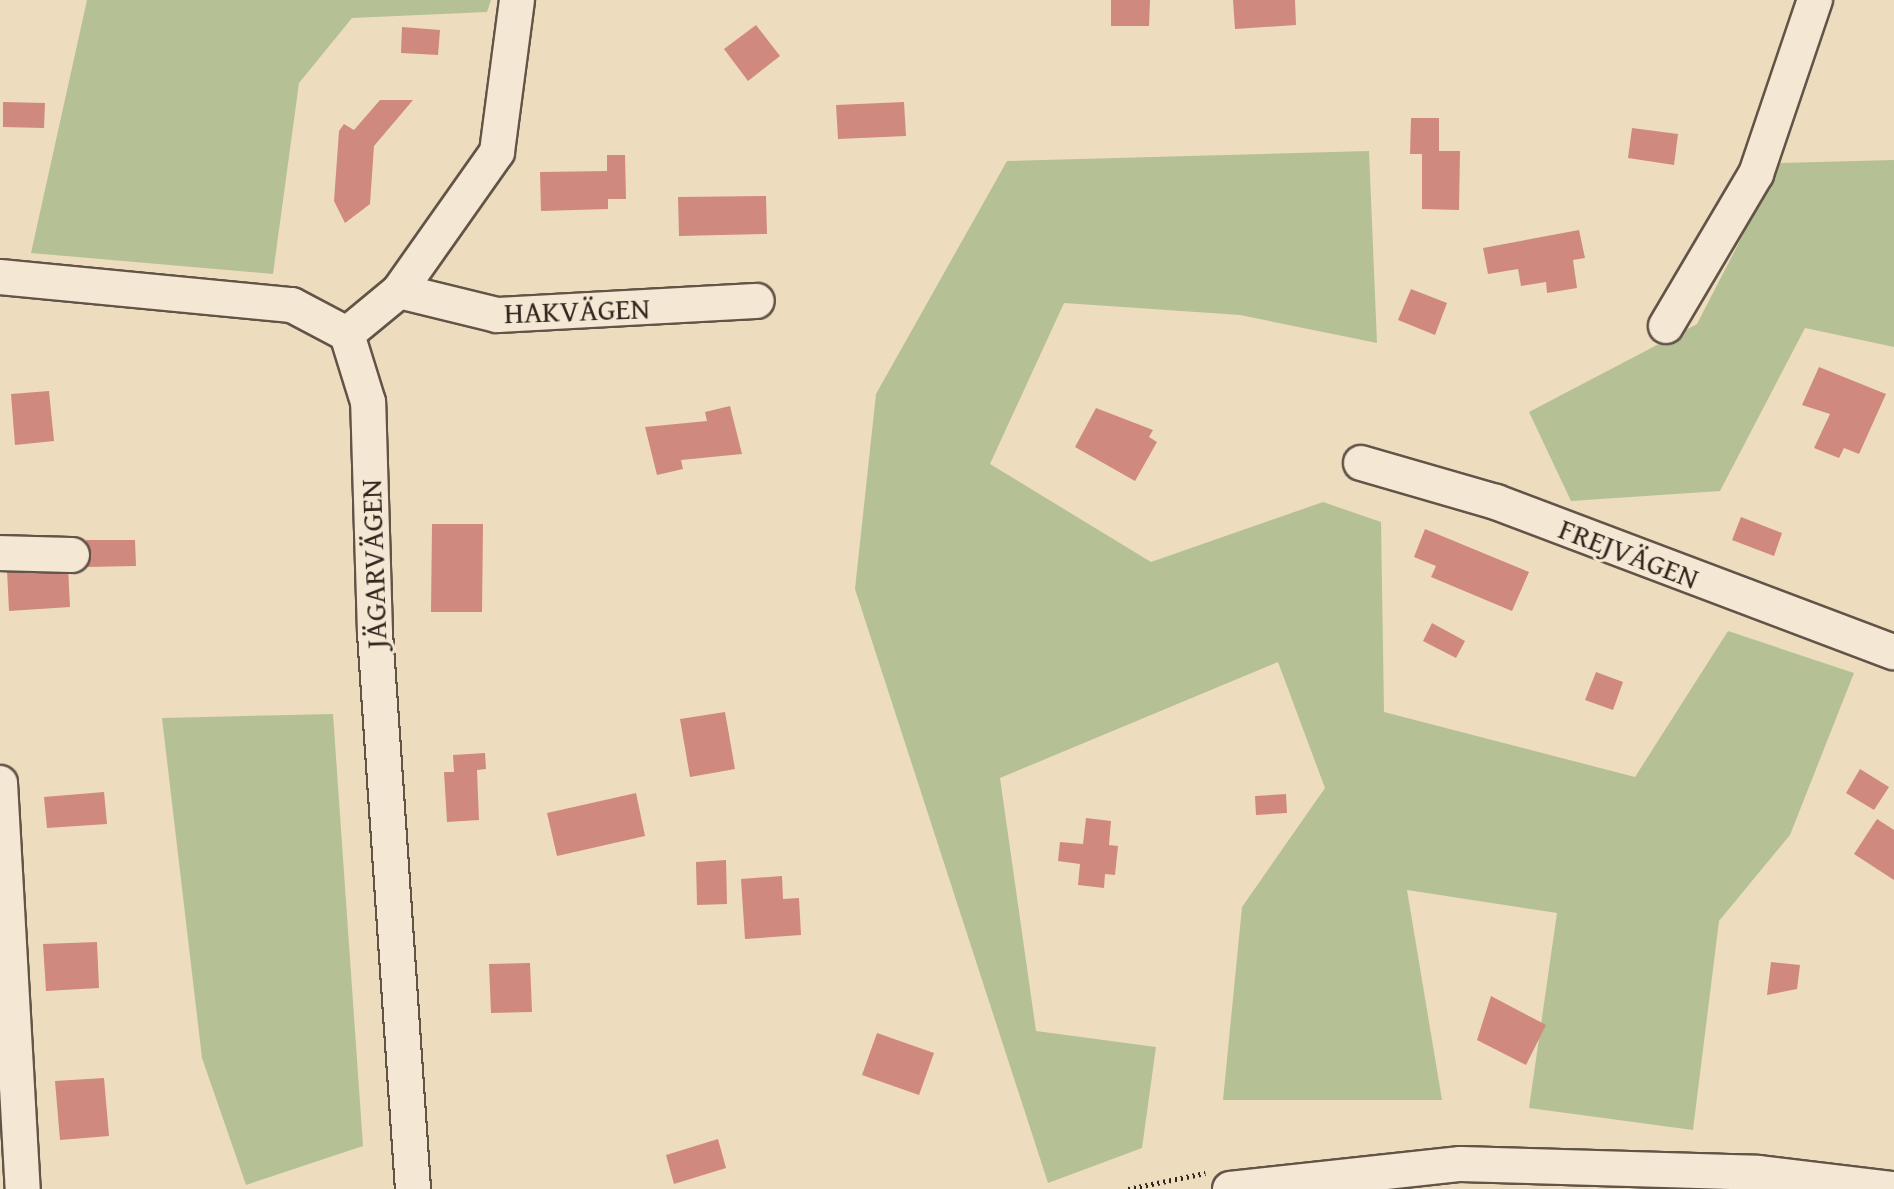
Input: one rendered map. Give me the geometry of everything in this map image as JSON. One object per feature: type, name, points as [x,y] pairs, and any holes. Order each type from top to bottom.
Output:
[{"type":"street","points":[[0,277],[292,305],[347,334],[399,291],[497,152],[517,0]]},
{"type":"street","points":[[1666,326],[1756,174],[1815,0]]},
{"type":"street","name":"HAKVÄGEN","points":[[399,291],[497,315],[757,301]]},
{"type":"street","name":"JÄGARVÄGEN","points":[[347,334],[368,402],[375,633],[413,1189]]},
{"type":"street","name":"FREJVÄGEN","points":[[1361,463],[1496,502],[1894,652]]},
{"type":"street","points":[[0,553],[72,555]]},
{"type":"street","points":[[0,783],[23,1189]]},
{"type":"street","points":[[1230,1189],[1461,1164],[1893,1189]]},
{"type":"green space","points":[[87,0],[491,0],[487,12],[352,18],[299,83],[273,274],[31,253]]},
{"type":"green space","points":[[1369,151],[1377,343],[1240,315],[1064,303],[990,464],[1151,562],[1323,502],[1381,522],[1384,712],[1635,777],[1728,631],[1854,673],[1790,835],[1719,921],[1693,1130],[1529,1108],[1557,913],[1407,890],[1442,1100],[1223,1100],[1242,907],[1325,788],[1278,662],[1000,778],[1036,1031],[1156,1047],[1142,1148],[1048,1183],[855,589],[876,394],[1007,161]]},
{"type":"green space","points":[[1894,160],[1894,347],[1805,328],[1720,491],[1571,501],[1529,412],[1697,324],[1780,163]]},
{"type":"green space","points":[[333,714],[363,1146],[246,1185],[202,1058],[162,718]]},
{"type":"building","points":[[1111,0],[1150,0],[1149,26],[1111,26]]},
{"type":"building","points":[[1233,0],[1295,0],[1296,25],[1235,29]]},
{"type":"building","points":[[756,25],[780,56],[748,81],[724,49]]},
{"type":"building","points":[[402,27],[440,30],[438,55],[401,53]]},
{"type":"building","points":[[380,100],[413,100],[374,146],[370,204],[345,223],[334,201],[339,131],[344,124],[354,130]]},
{"type":"building","points":[[3,102],[45,103],[44,128],[3,127]]},
{"type":"building","points":[[904,102],[906,136],[838,139],[836,105]]},
{"type":"building","points":[[1411,118],[1439,118],[1439,151],[1460,151],[1459,210],[1422,209],[1422,154],[1410,154]]},
{"type":"building","points":[[1632,128],[1678,134],[1674,165],[1628,158]]},
{"type":"building","points":[[607,155],[625,155],[626,199],[608,199],[608,209],[541,211],[540,172],[607,171]]},
{"type":"building","points":[[766,196],[767,234],[679,236],[678,197]]},
{"type":"building","points":[[1579,230],[1585,258],[1573,260],[1577,288],[1547,293],[1546,282],[1521,286],[1518,269],[1488,274],[1483,248]]},
{"type":"building","points":[[1411,289],[1447,303],[1435,335],[1398,320]]},
{"type":"building","points":[[1819,367],[1886,394],[1859,454],[1844,448],[1839,458],[1814,448],[1830,414],[1802,405]]},
{"type":"building","points":[[49,391],[54,441],[15,445],[11,394]]},
{"type":"building","points":[[730,406],[742,454],[681,460],[683,469],[657,475],[645,427],[707,421],[705,412]]},
{"type":"building","points":[[1096,408],[1153,430],[1149,437],[1157,442],[1135,481],[1075,447]]},
{"type":"building","points":[[1741,517],[1782,533],[1774,556],[1732,540]]},
{"type":"building","points":[[432,524],[483,524],[482,612],[431,612]]},
{"type":"building","points":[[1425,529],[1529,572],[1512,611],[1431,577],[1436,566],[1414,557]]},
{"type":"building","points":[[86,540],[135,540],[136,566],[87,567]]},
{"type":"building","points":[[68,566],[70,607],[9,611],[7,570]]},
{"type":"building","points":[[1432,623],[1465,641],[1456,658],[1423,641]]},
{"type":"building","points":[[1596,672],[1623,682],[1613,710],[1585,700]]},
{"type":"building","points":[[725,712],[735,769],[690,777],[680,719]]},
{"type":"building","points":[[485,753],[486,769],[477,770],[479,820],[447,822],[444,772],[454,772],[453,755]]},
{"type":"building","points":[[1860,769],[1889,787],[1874,810],[1846,793]]},
{"type":"building","points":[[104,792],[107,824],[47,828],[44,797]]},
{"type":"building","points":[[636,793],[645,836],[557,856],[547,813]]},
{"type":"building","points":[[1286,794],[1287,813],[1256,815],[1255,796]]},
{"type":"building","points":[[1086,818],[1111,821],[1109,845],[1118,846],[1115,875],[1105,874],[1104,888],[1078,885],[1080,864],[1058,861],[1060,842],[1083,844]]},
{"type":"building","points":[[1877,819],[1894,830],[1894,880],[1854,854]]},
{"type":"building","points":[[726,860],[727,904],[697,905],[696,862]]},
{"type":"building","points":[[782,876],[783,899],[799,898],[801,935],[745,939],[741,879]]},
{"type":"building","points":[[97,942],[99,988],[46,991],[43,944]]},
{"type":"building","points":[[1771,962],[1800,965],[1797,989],[1767,995]]},
{"type":"building","points":[[530,963],[532,1012],[491,1013],[489,964]]},
{"type":"building","points":[[1491,996],[1546,1025],[1526,1065],[1477,1040]]},
{"type":"building","points":[[877,1033],[934,1053],[919,1095],[862,1075]]},
{"type":"building","points":[[104,1078],[109,1136],[60,1140],[55,1081]]},
{"type":"building","points":[[718,1139],[726,1168],[674,1184],[666,1155]]}]
